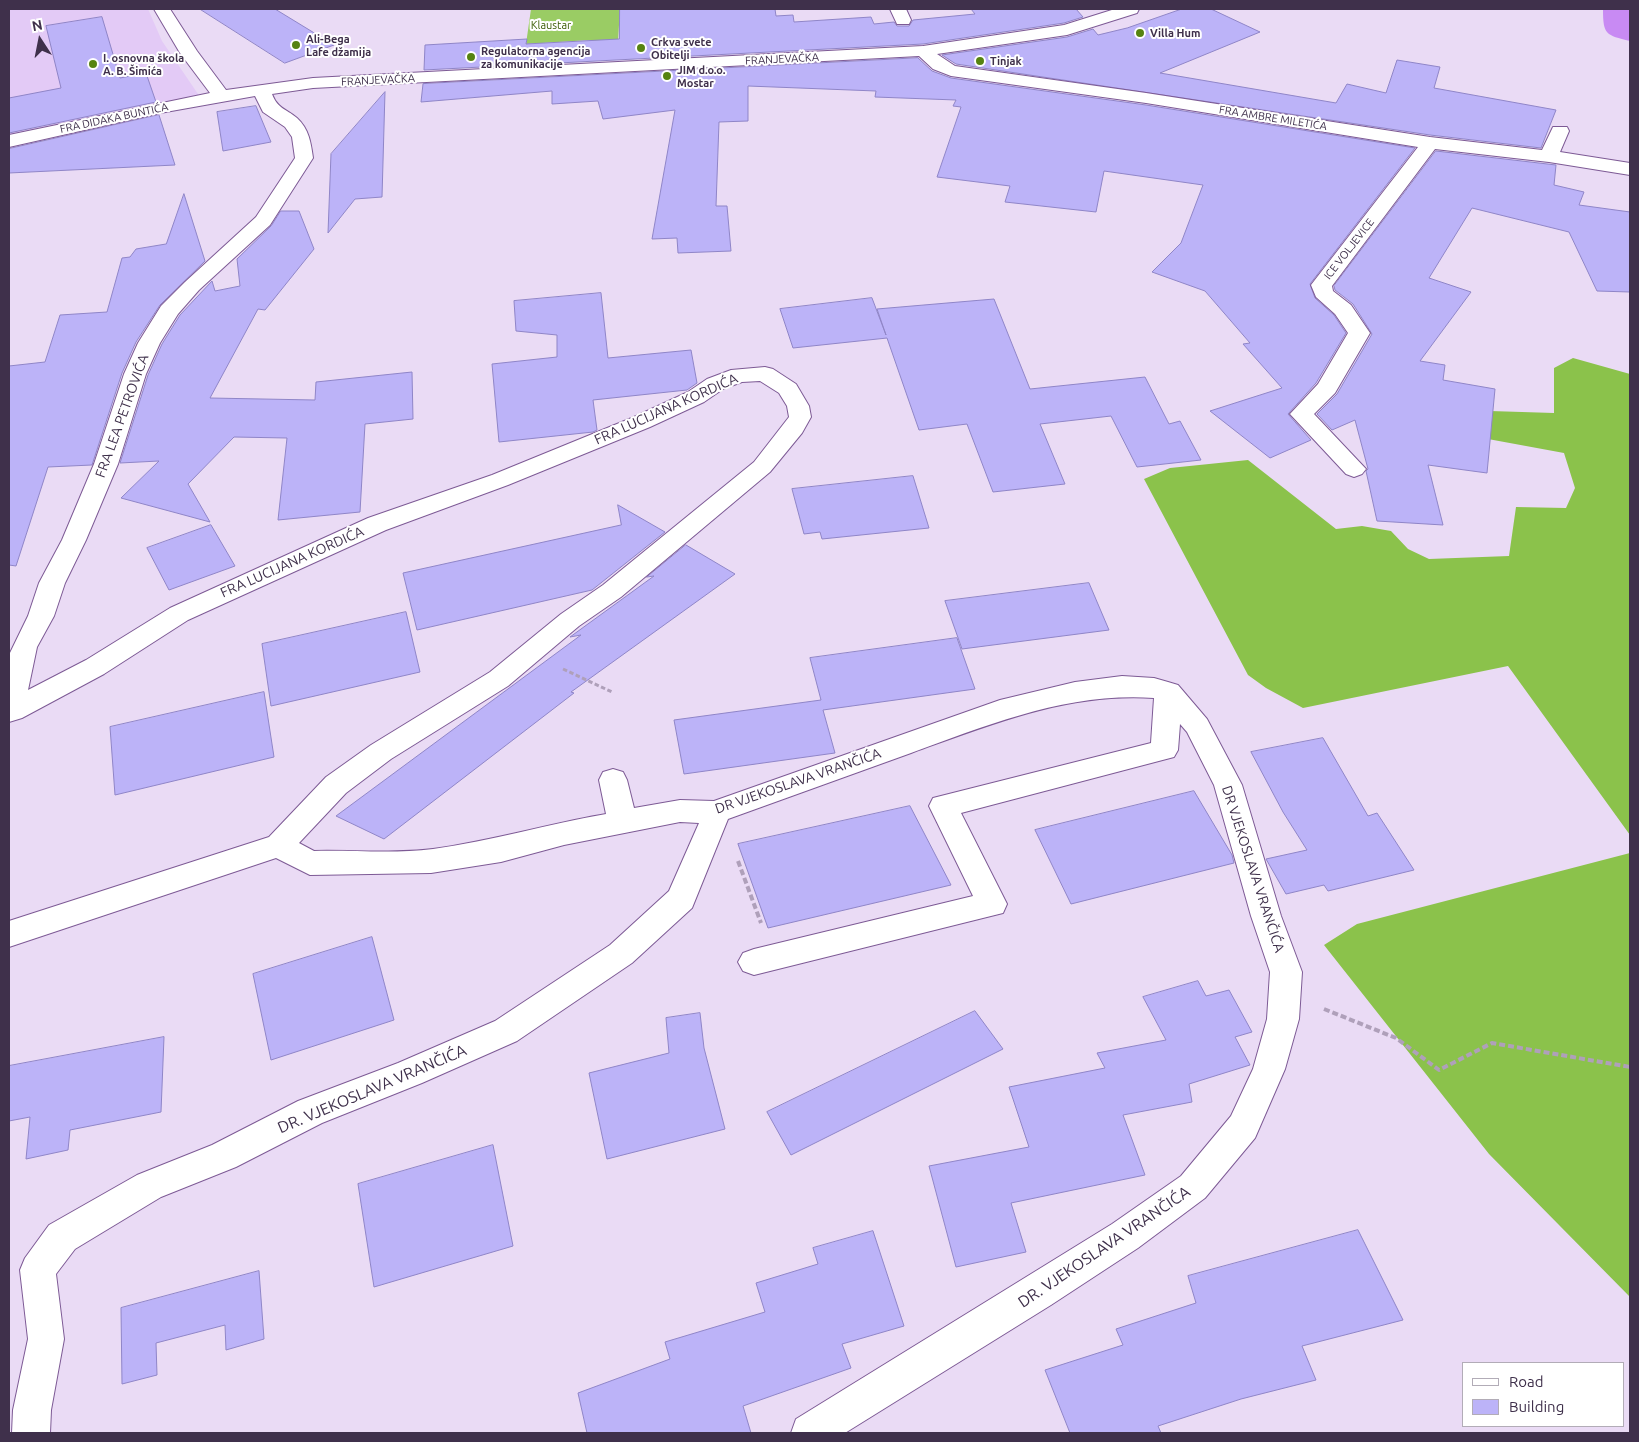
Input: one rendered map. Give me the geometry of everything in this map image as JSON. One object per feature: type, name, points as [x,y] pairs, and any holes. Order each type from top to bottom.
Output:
[{"type":"street","points":[[162,9],[189,53],[220,95]]},
{"type":"street","name":"FRANJEVAČKA","points":[[220,95],[313,84],[923,51],[1067,30],[1131,9]]},
{"type":"street","name":"FRA AMBRE MILETIĆA","points":[[923,51],[939,66],[952,71],[1146,98],[1430,143],[1549,156],[1630,169]]},
{"type":"street","name":"FRA LEA PETROVIĆA","points":[[10,712],[16,677],[24,647],[41,616],[52,583],[74,540],[106,464],[135,374],[149,343],[169,311],[186,292],[247,238],[263,221],[304,158],[301,137],[291,124],[269,108],[261,90]]},
{"type":"street","name":"FRA DIDAKA BUNTIĆA","points":[[9,141],[220,95]]},
{"type":"street","points":[[1549,156],[1560,131]]},
{"type":"street","name":"ICE VOLJEVICE","points":[[1354,469],[1301,414],[1327,388],[1359,333],[1342,310],[1323,293],[1321,285],[1430,143]]},
{"type":"street","name":"FRA LUCIJANA KORDIĆA","points":[[10,712],[96,667],[179,614],[377,524],[500,480],[642,422],[696,396],[715,384],[739,375],[765,374],[788,389],[798,406],[800,417],[794,428],[762,467],[612,591],[570,620],[499,679],[381,752],[336,785],[279,845]]},
{"type":"street","name":"DR VJEKOSLAVA VRANČIĆA","points":[[279,845],[310,863],[431,861],[501,850],[564,833],[622,821],[680,811],[715,812],[1000,710],[1075,692],[1122,686],[1154,688],[1168,692],[1197,726],[1228,785],[1262,901],[1286,972]]},
{"type":"street","points":[[754,962],[992,904],[942,806],[1164,750],[1168,692]]},
{"type":"street","points":[[613,780],[622,821]]},
{"type":"street","name":"DR. VJEKOSLAVA VRANČIĆA","points":[[32,1433],[32,1410],[46,1339],[38,1270],[62,1237],[149,1186],[224,1156],[310,1112],[410,1073],[506,1031],[622,954],[681,899],[713,825],[715,812]]},
{"type":"street","points":[[9,934],[279,845]]},
{"type":"street","name":"DR. VJEKOSLAVA VRANČIĆA","points":[[810,1433],[1038,1292],[1125,1236],[1193,1188],[1243,1127],[1269,1069],[1283,1019],[1286,972]]},
{"type":"path","points":[[530,654],[612,692]]},
{"type":"path","points":[[1314,1004],[1396,1038],[1439,1070],[1492,1043],[1630,1067]]},
{"type":"shaded area","name":"I. osnovna škola A. B. Šimića","points":[[9,9],[148,9],[162,41],[200,97],[9,138]]},
{"type":"green space","name":"Klaustar","points":[[531,9],[620,9],[618,41],[592,43],[591,40],[526,44]]},
{"type":"green space","points":[[1573,358],[1630,374],[1630,835],[1508,666],[1303,708],[1266,688],[1248,675],[1144,479],[1170,468],[1248,460],[1336,529],[1362,526],[1391,531],[1408,549],[1429,559],[1509,556],[1516,507],[1566,508],[1575,488],[1564,453],[1488,439],[1490,411],[1554,413],[1554,368]]},
{"type":"green space","points":[[1630,853],[1630,1297],[1489,1154],[1324,945],[1357,924]]},
{"type":"building","points":[[200,9],[275,9],[334,45],[285,63]]},
{"type":"building","points":[[620,9],[775,9],[776,16],[793,15],[794,22],[871,17],[874,24],[894,22],[897,26],[909,26],[913,20],[975,14],[971,9],[1076,9],[1083,17],[1064,23],[923,44],[424,70],[425,45],[527,39],[526,44],[619,39]]},
{"type":"building","points":[[1182,9],[1211,9],[1260,32],[1160,73],[1336,103],[1347,84],[1386,93],[1397,60],[1440,67],[1434,88],[1556,110],[1541,148],[1430,135],[956,64],[942,55],[1067,37],[1093,29],[1098,35],[1127,28]]},
{"type":"building","points":[[102,17],[120,78],[146,73],[156,102],[9,133],[9,98],[61,88],[46,26]]},
{"type":"building","points":[[918,58],[932,71],[951,78],[1146,105],[1415,148],[1310,284],[1315,298],[1334,315],[1346,333],[1316,383],[1288,414],[1311,440],[1270,458],[1210,411],[1282,388],[1243,344],[1250,343],[1205,291],[1152,272],[1181,243],[1203,185],[1104,171],[1096,212],[1005,202],[1010,186],[937,177],[961,107],[953,106],[956,100],[875,97],[876,91],[748,86],[748,121],[719,122],[716,206],[727,206],[731,251],[678,253],[677,238],[652,239],[675,110],[603,119],[598,101],[552,104],[552,91],[421,102],[423,84]]},
{"type":"building","points":[[385,92],[382,197],[355,199],[328,233],[331,154]]},
{"type":"building","points":[[256,106],[271,142],[223,151],[217,112]]},
{"type":"building","points":[[159,115],[175,165],[9,173],[9,149]]},
{"type":"building","points":[[1436,151],[1556,165],[1554,185],[1584,192],[1579,205],[1630,212],[1630,292],[1597,291],[1569,232],[1472,208],[1429,278],[1471,292],[1420,361],[1445,365],[1443,380],[1495,389],[1487,473],[1428,465],[1443,525],[1377,521],[1366,471],[1368,469],[1355,420],[1332,430],[1317,414],[1337,394],[1372,334],[1353,304],[1335,290],[1334,286]]},
{"type":"building","points":[[184,194],[205,261],[160,305],[136,342],[122,373],[92,465],[48,467],[16,566],[9,565],[9,366],[45,362],[60,315],[107,312],[122,258],[130,257],[136,249],[166,244]]},
{"type":"building","points":[[281,211],[299,211],[314,249],[265,310],[258,309],[210,398],[315,400],[316,382],[412,372],[413,419],[365,424],[360,512],[278,520],[287,438],[234,437],[188,484],[210,522],[121,498],[159,461],[120,463],[148,375],[162,344],[180,315],[212,281],[215,291],[240,286],[237,259],[271,226]]},
{"type":"building","points":[[601,293],[608,358],[691,350],[697,383],[687,390],[593,400],[597,430],[593,432],[499,442],[492,364],[557,357],[557,335],[516,331],[514,301]]},
{"type":"building","points":[[872,298],[886,335],[877,309],[994,299],[1030,389],[1145,377],[1169,424],[1180,421],[1201,460],[1137,467],[1111,416],[1040,424],[1065,484],[993,492],[967,424],[919,430],[887,338],[793,348],[780,309]]},
{"type":"building","points":[[913,476],[929,528],[822,539],[820,532],[804,534],[792,489]]},
{"type":"building","points":[[618,505],[665,532],[592,590],[417,630],[403,573],[621,525]]},
{"type":"building","points":[[211,525],[235,566],[169,590],[147,548]]},
{"type":"building","points":[[686,545],[735,574],[571,692],[574,693],[384,839],[336,816],[581,635],[570,637],[654,576],[647,577]]},
{"type":"building","points":[[1089,583],[1109,630],[962,649],[945,601]]},
{"type":"building","points":[[406,612],[420,672],[271,706],[262,644]]},
{"type":"building","points":[[957,638],[975,689],[823,710],[835,753],[684,774],[674,720],[821,700],[810,658]]},
{"type":"building","points":[[264,692],[274,757],[115,795],[110,727]]},
{"type":"building","points":[[1323,738],[1368,816],[1377,813],[1414,870],[1328,891],[1324,885],[1286,894],[1266,859],[1307,850],[1283,812],[1251,752]]},
{"type":"building","points":[[1194,791],[1232,855],[1234,863],[1071,904],[1035,830]]},
{"type":"building","points":[[910,806],[951,885],[768,928],[738,844]]},
{"type":"building","points":[[372,937],[394,1020],[271,1060],[253,974]]},
{"type":"building","points":[[1198,981],[1206,996],[1229,990],[1252,1032],[1235,1037],[1250,1065],[1189,1084],[1192,1102],[1123,1115],[1145,1175],[1011,1203],[1026,1252],[956,1267],[929,1166],[1029,1147],[1009,1087],[1105,1068],[1097,1053],[1166,1040],[1143,997]]},
{"type":"building","points":[[975,1011],[1003,1049],[791,1155],[767,1112]]},
{"type":"building","points":[[700,1013],[704,1048],[725,1129],[607,1159],[589,1073],[669,1053],[666,1018]]},
{"type":"building","points":[[164,1037],[161,1112],[70,1130],[68,1150],[26,1159],[30,1117],[9,1121],[9,1066]]},
{"type":"building","points":[[493,1145],[513,1246],[374,1287],[358,1184]]},
{"type":"building","points":[[1358,1230],[1403,1320],[1302,1346],[1316,1380],[1241,1399],[1158,1426],[1161,1433],[1070,1433],[1045,1370],[1123,1345],[1116,1329],[1196,1303],[1188,1276]]},
{"type":"building","points":[[873,1231],[904,1326],[842,1344],[851,1368],[743,1406],[751,1433],[587,1433],[578,1393],[670,1359],[665,1342],[765,1312],[756,1283],[818,1264],[813,1248]]},
{"type":"building","points":[[259,1271],[264,1339],[226,1350],[225,1325],[156,1343],[157,1375],[122,1384],[121,1308]]},
{"type":"waterway","points":[[1617,9],[1617,28],[1630,32]]},
{"type":"place","name":"Villa Hum","points":[[1140,33]]},
{"type":"place","name":"Ali-Bega Lafe džamija","points":[[296,45]]},
{"type":"place","name":"Crkva svete Obitelji","points":[[641,48]]},
{"type":"place","name":"Regulatorna agencija za komunikacije","points":[[471,57]]},
{"type":"place","name":"Tinjak","points":[[980,61]]},
{"type":"place","name":"I. osnovna škola A. B. Šimića","points":[[93,64]]},
{"type":"place","name":"JIM d.o.o. Mostar","points":[[667,76]]}]
